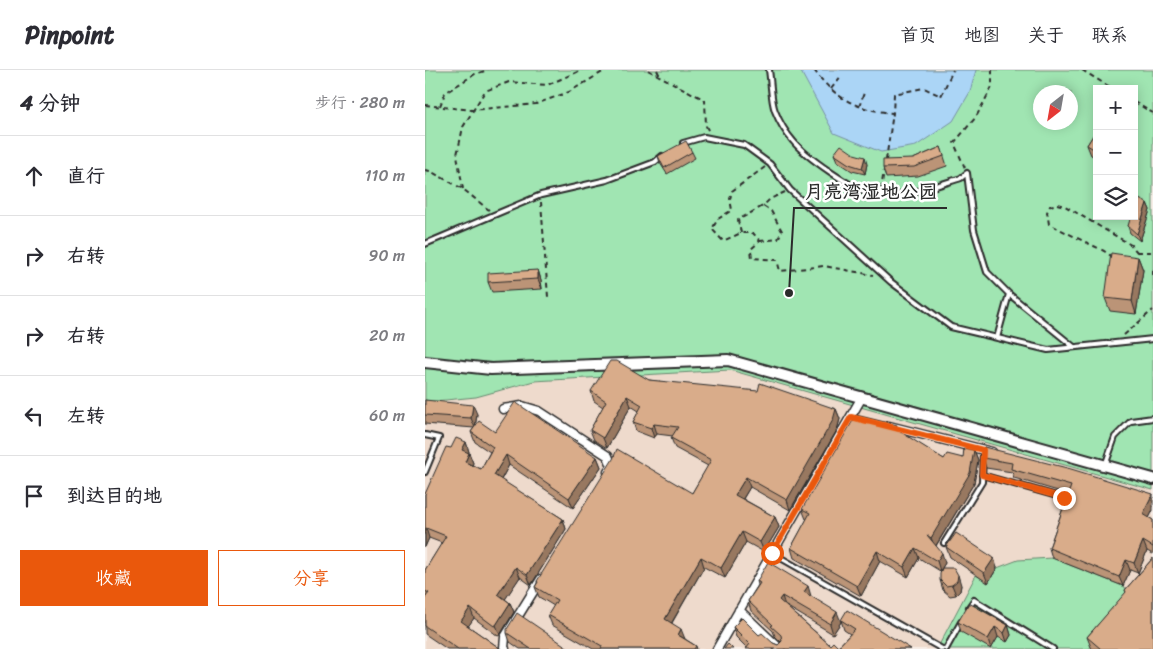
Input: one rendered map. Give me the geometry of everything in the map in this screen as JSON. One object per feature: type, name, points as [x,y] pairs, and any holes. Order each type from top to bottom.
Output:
[{"type":"street","points":[[425,362],[491,369],[728,360],[1153,479]]},
{"type":"street","points":[[717,649],[862,397]]},
{"type":"street","points":[[503,409],[522,406],[539,411],[608,456],[611,466],[601,482]]},
{"type":"street","points":[[851,417],[861,419]]},
{"type":"street","points":[[879,424],[1002,454]]},
{"type":"street","points":[[505,649],[505,637],[546,572]]},
{"type":"street","points":[[739,610],[780,649]]},
{"type":"lane","points":[[769,70],[774,110],[793,141],[845,182],[871,194],[914,192],[961,178],[967,173]]},
{"type":"lane","points":[[678,145],[704,136],[744,145],[771,164],[790,190],[886,277],[951,327],[1048,350],[1153,339]]},
{"type":"lane","points":[[425,244],[541,195],[607,180],[655,162],[670,151]]},
{"type":"lane","points":[[967,173],[974,230],[987,272],[1009,294],[1074,347]]},
{"type":"lane","points":[[997,338],[1009,294]]},
{"type":"lane","points":[[1105,466],[1115,437],[1131,421],[1151,420],[1153,418]]},
{"type":"lane","points":[[425,435],[439,438],[425,472]]},
{"type":"lane","points":[[944,543],[982,482],[983,450]]},
{"type":"lane","points":[[982,475],[1064,498]]},
{"type":"lane","points":[[772,553],[942,649]]},
{"type":"lane","points":[[966,614],[974,600],[1053,649]]},
{"type":"lane","points":[[946,649],[962,621]]},
{"type":"path","points":[[440,106],[445,93],[475,74],[488,70]]},
{"type":"path","points":[[463,188],[457,156],[463,127],[485,91],[509,82],[547,85],[582,70]]},
{"type":"path","points":[[425,105],[472,110],[536,104],[569,92],[606,70]]},
{"type":"path","points":[[648,70],[705,100],[706,126],[713,138]]},
{"type":"path","points":[[657,70],[660,76]]},
{"type":"path","points":[[814,70],[831,89],[859,107],[871,111],[893,113]]},
{"type":"path","points":[[880,194],[893,113],[894,94],[924,88],[941,96],[952,70]]},
{"type":"path","points":[[967,173],[954,144],[975,117],[992,87],[992,70]]},
{"type":"path","points":[[1082,70],[1106,85]]},
{"type":"path","points":[[831,89],[842,75]]},
{"type":"path","points":[[859,107],[865,90]]},
{"type":"path","points":[[1138,104],[1153,113]]},
{"type":"path","points":[[760,241],[753,233],[741,233],[723,241],[712,229],[718,219],[732,210],[730,199],[733,191],[771,164]]},
{"type":"path","points":[[425,170],[463,188],[495,215]]},
{"type":"path","points":[[741,233],[738,220],[763,206],[769,199],[790,190]]},
{"type":"path","points":[[541,195],[548,296]]},
{"type":"path","points":[[1137,252],[1133,262],[1122,262],[1085,240],[1049,224],[1047,212],[1050,206],[1057,204],[1065,206],[1131,245],[1137,252],[1153,252]]},
{"type":"path","points":[[763,206],[771,211],[782,230],[778,239],[760,241],[751,249],[752,258],[777,260],[780,271],[824,266],[886,277]]},
{"type":"path","points":[[1153,270],[1153,279]]},
{"type":"path","points":[[1115,343],[1153,310]]},
{"type":"shaded area","points":[[730,370],[1153,479],[1153,649],[425,649],[425,402],[476,397],[534,381]]},
{"type":"green space","points":[[425,70],[1153,70],[1153,490],[730,370],[534,381],[476,397],[425,402]]},
{"type":"green space","points":[[1052,558],[1123,586],[1133,594],[1121,612],[1089,649],[937,649],[976,575],[988,583],[997,568],[1018,560]]},
{"type":"water","points":[[800,70],[976,70],[970,92],[953,121],[916,146],[881,152],[834,133]]},
{"type":"building","points":[[1093,135],[1093,149],[1087,145]]},
{"type":"building","points":[[686,141],[692,152],[664,168],[658,156]]},
{"type":"building","points":[[841,145],[854,154],[865,157],[862,168],[849,164],[834,154]]},
{"type":"building","points":[[941,147],[944,156],[914,167],[883,168],[883,160],[913,159]]},
{"type":"building","points":[[1138,198],[1147,203],[1137,234],[1128,226],[1130,220],[1138,220]]},
{"type":"building","points":[[1111,253],[1138,257],[1132,301],[1105,298]]},
{"type":"building","points":[[538,270],[538,279],[488,282],[488,273]]},
{"type":"building","points":[[610,361],[617,361],[649,380],[758,391],[760,383],[836,409],[833,420],[787,500],[746,477],[735,495],[775,517],[760,542],[742,532],[721,568],[701,557],[665,619],[681,629],[678,635],[696,646],[694,649],[601,649],[602,646],[548,615],[557,600],[535,587],[613,459],[617,449],[692,493],[711,460],[671,438],[678,427],[654,424],[651,428],[633,422],[642,405],[627,396],[603,438],[590,430],[606,401],[591,391]]},
{"type":"building","points":[[425,400],[473,405],[471,418],[425,415]]},
{"type":"building","points":[[515,402],[597,457],[569,498],[506,455],[494,475],[563,519],[527,575],[516,567],[498,594],[510,603],[496,625],[494,626],[470,608],[461,621],[501,649],[458,649],[425,626],[425,598],[429,593],[425,591],[425,570],[446,536],[425,529],[425,494],[446,447],[451,448],[456,438],[466,442],[462,450],[469,453],[465,462],[481,469],[493,447],[471,432],[479,421],[495,432]]},
{"type":"building","points":[[856,415],[897,425],[896,429],[944,459],[947,454],[963,458],[964,448],[974,450],[970,473],[931,538],[927,535],[942,553],[937,561],[915,548],[904,567],[877,551],[857,586],[791,548],[810,513],[802,509]]},
{"type":"building","points":[[984,447],[1071,469],[1153,494],[1143,514],[1153,520],[1153,547],[1143,541],[1134,563],[1126,560],[1119,577],[1049,548],[1071,486],[1011,469],[1012,463],[983,458]]},
{"type":"building","points":[[956,533],[994,558],[984,573],[946,547]]},
{"type":"building","points":[[1153,558],[1153,649],[1101,649],[1087,637]]},
{"type":"building","points":[[768,562],[808,586],[804,592],[837,612],[830,624],[782,596],[779,600],[830,645],[833,642],[838,647],[855,629],[841,620],[847,610],[911,649],[746,649],[750,644],[733,627],[742,618],[759,635],[762,633],[778,645],[782,641],[781,635],[771,626],[773,625],[748,601],[760,583],[757,581]]},
{"type":"building","points":[[942,568],[954,568],[958,575],[957,581],[952,585],[946,586],[940,580]]},
{"type":"building","points":[[969,603],[1008,625],[1004,633],[995,627],[988,639],[958,622]]},
{"type":"building","points":[[517,613],[570,649],[531,649],[507,633],[507,629]]},
{"type":"building","points":[[728,644],[733,649],[724,649]]},
{"type":"place","name":"月亮湾湿地公园","points":[[789,293]]},
{"type":"route","points":[[772,553],[851,417],[983,450],[982,475],[1064,498]]}]
